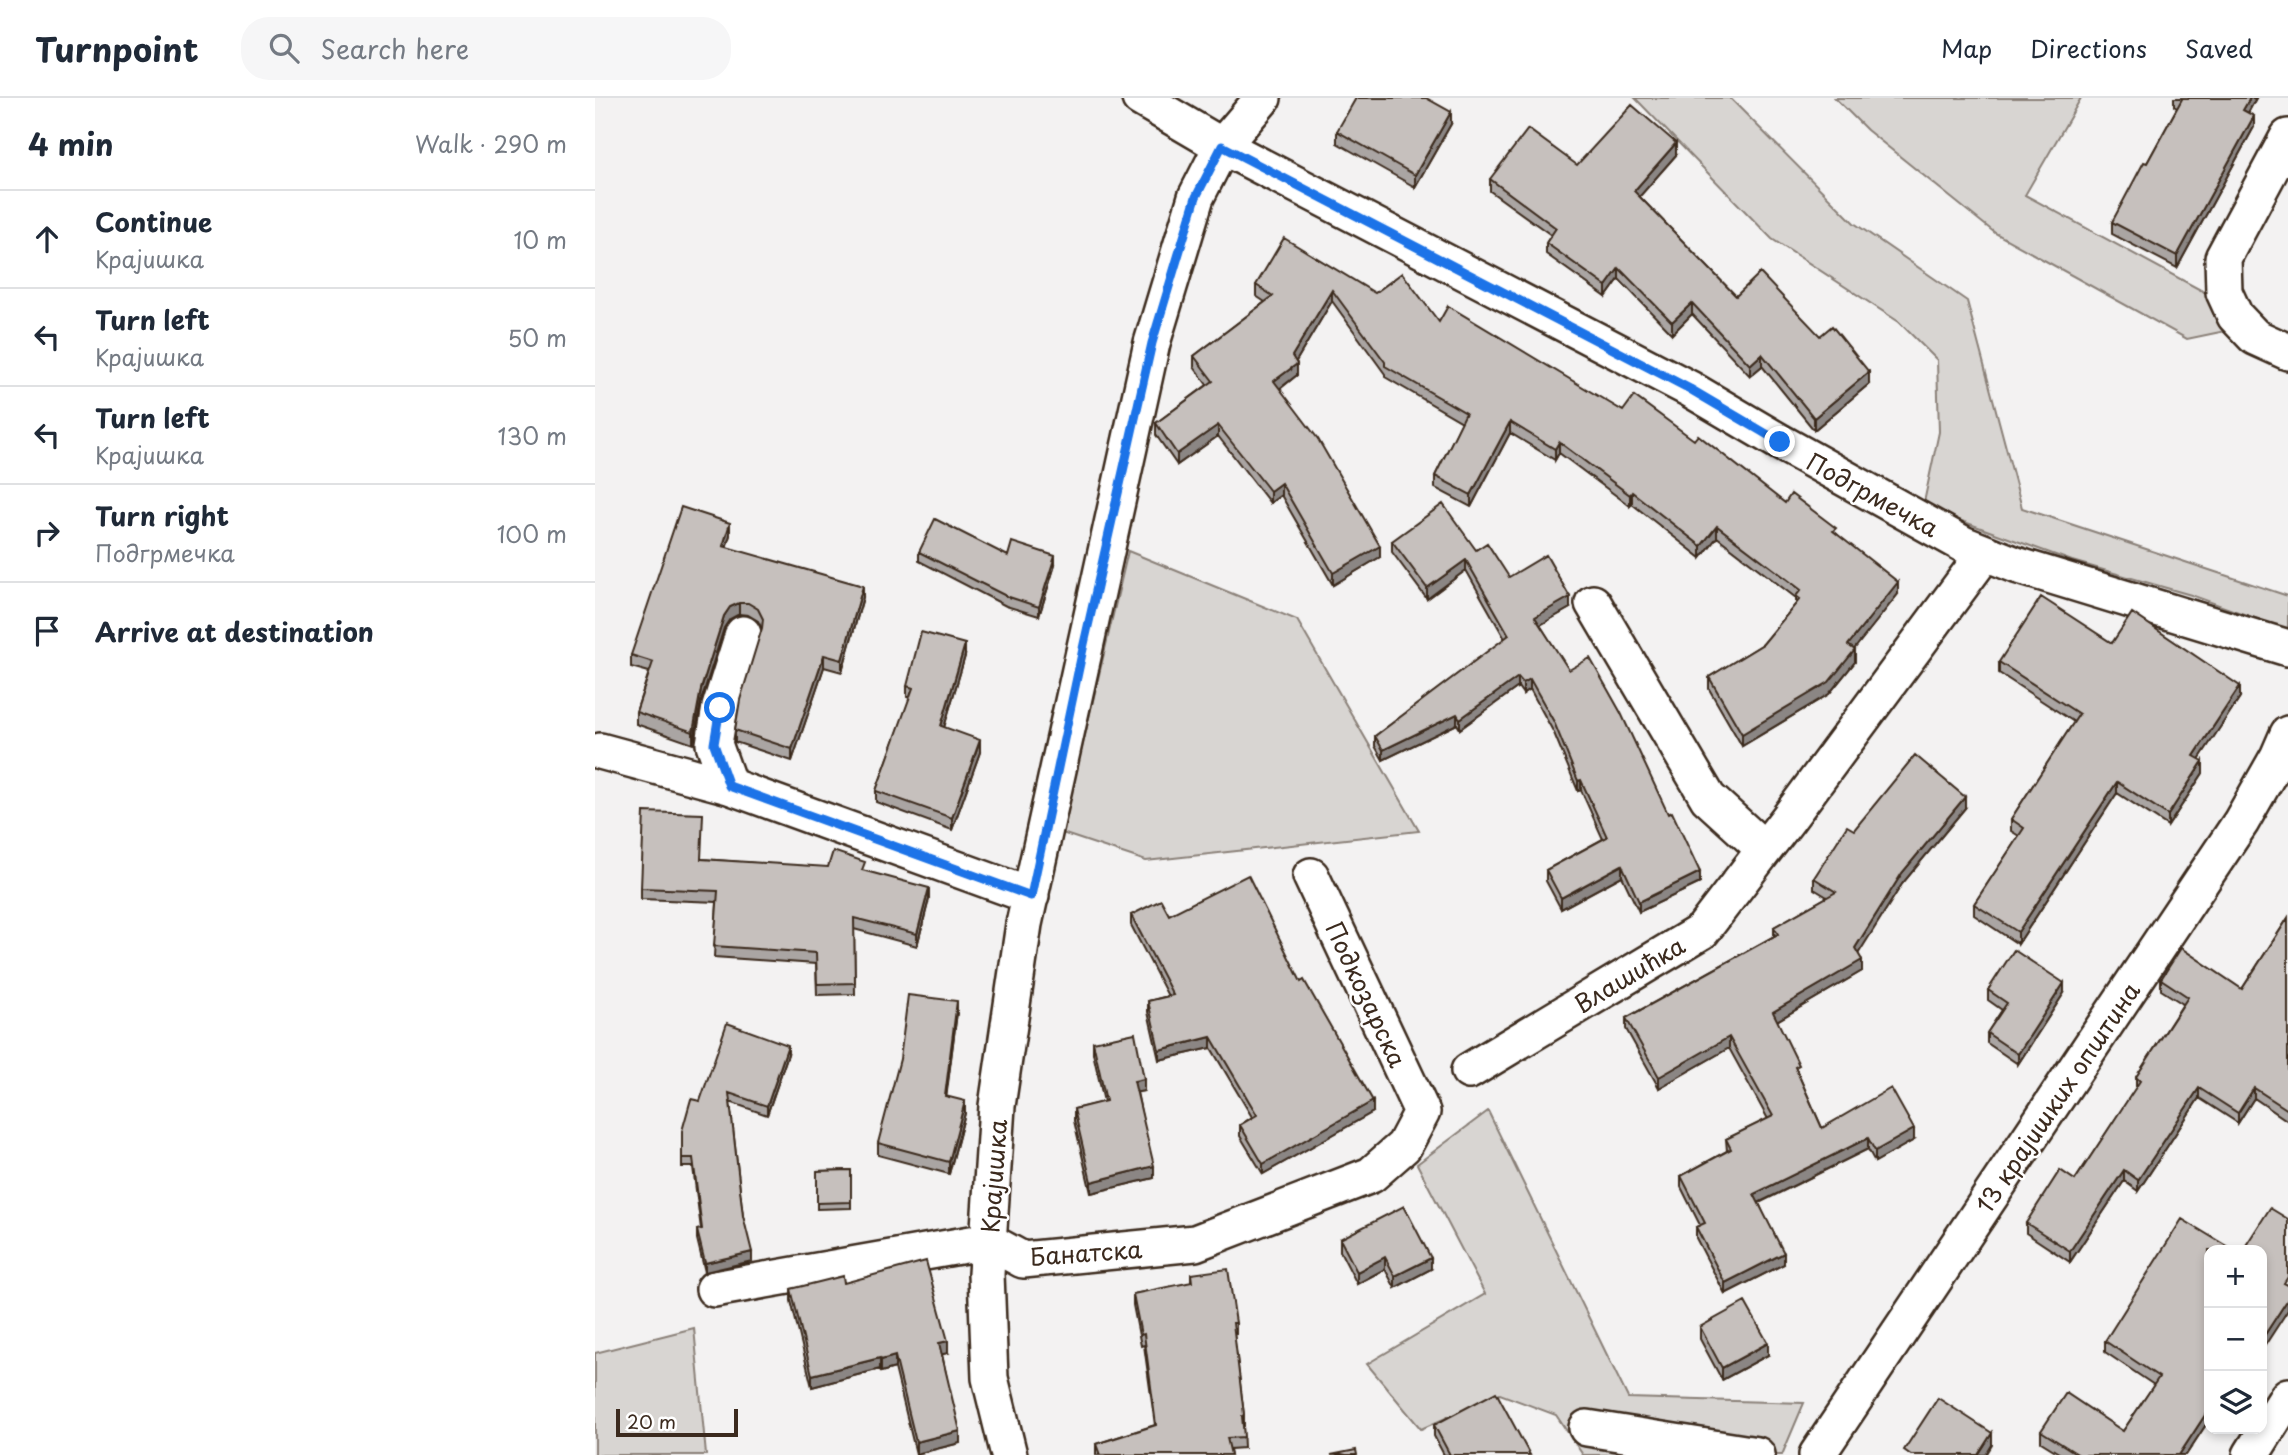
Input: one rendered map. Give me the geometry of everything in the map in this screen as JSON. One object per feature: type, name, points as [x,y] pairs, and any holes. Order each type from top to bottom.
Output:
[{"type":"street","name":"Подгрмечка","points":[[1140,98],[1222,146],[1690,389],[1963,544],[2016,565],[2288,648]]},
{"type":"street","name":"Крајишка","points":[[1009,1455],[990,1378],[986,1274],[997,1106],[1024,924],[1152,343],[1196,197],[1222,146],[1262,98]]},
{"type":"street","points":[[2288,137],[2223,258],[2224,292],[2235,316],[2255,337],[2288,352]]},
{"type":"street","name":"Влашићка","points":[[1469,1071],[1702,931],[1985,553]]},
{"type":"street","points":[[1593,603],[1707,798],[1764,849]]},
{"type":"street","points":[[729,786],[714,744],[720,708],[743,634]]},
{"type":"street","name":"13 крајишких општина","points":[[1817,1455],[2241,821],[2278,757],[2288,734]]},
{"type":"street","points":[[600,751],[729,786],[1031,896]]},
{"type":"street","name":"Подкозарска","points":[[1311,876],[1422,1112]]},
{"type":"street","name":"Банатска","points":[[988,1241],[1023,1260],[1195,1243],[1371,1175],[1404,1146],[1422,1112]]},
{"type":"street","points":[[714,1289],[988,1241]]},
{"type":"street","points":[[2251,1455],[2288,1396]]},
{"type":"street","points":[[1587,1428],[1757,1455]]},
{"type":"shaded area","points":[[1635,98],[1730,98],[1854,223],[1967,301],[2022,508],[2288,596],[2288,630],[2191,595],[2072,561],[1923,507],[1939,432],[1937,360],[1899,322],[1772,239]]},
{"type":"shaded area","points":[[1835,98],[2081,98],[2025,195],[2221,301],[2230,330],[2187,339],[1995,233],[1867,130]]},
{"type":"shaded area","points":[[1128,551],[1297,620],[1419,831],[1146,861],[1062,833]]},
{"type":"shaded area","points":[[1488,1111],[1628,1398],[1804,1403],[1782,1455],[1583,1455],[1556,1415],[1500,1394],[1421,1429],[1367,1364],[1485,1294],[1417,1164]]},
{"type":"shaded area","points":[[694,1328],[706,1455],[595,1455],[595,1353]]},
{"type":"building","points":[[1356,98],[1426,98],[1451,112],[1415,175],[1337,131]]},
{"type":"building","points":[[2181,98],[2250,98],[2243,110],[2254,116],[2177,256],[2112,222]]},
{"type":"building","points":[[1632,105],[1676,143],[1634,191],[1736,296],[1760,273],[1820,336],[1832,326],[1869,372],[1814,418],[1762,354],[1750,365],[1692,303],[1672,322],[1619,268],[1606,286],[1546,243],[1556,228],[1490,179],[1528,129],[1577,165]]},
{"type":"building","points":[[1284,238],[1375,293],[1402,273],[1439,322],[1448,306],[1623,411],[1634,396],[1694,440],[1698,435],[1785,503],[1791,494],[1836,528],[1833,531],[1898,582],[1848,645],[1855,650],[1829,682],[1742,734],[1709,677],[1763,644],[1800,599],[1796,596],[1801,590],[1717,526],[1701,546],[1632,492],[1630,495],[1559,442],[1555,449],[1510,422],[1471,495],[1435,476],[1466,413],[1385,366],[1385,362],[1332,290],[1292,356],[1297,364],[1274,381],[1318,439],[1380,546],[1333,573],[1281,483],[1270,491],[1218,425],[1177,454],[1156,423],[1213,381],[1194,356],[1273,296],[1256,285]]},
{"type":"building","points":[[1443,504],[1476,550],[1487,543],[1509,577],[1546,555],[1570,597],[1535,617],[1569,670],[1590,658],[1621,713],[1668,814],[1672,812],[1700,872],[1639,902],[1622,865],[1561,898],[1546,870],[1607,837],[1581,780],[1578,781],[1554,722],[1530,679],[1523,683],[1518,677],[1460,719],[1457,714],[1383,750],[1375,736],[1509,635],[1466,560],[1427,588],[1392,541]]},
{"type":"building","points":[[681,507],[730,523],[723,546],[863,586],[842,660],[824,655],[792,749],[735,730],[740,700],[763,619],[758,609],[748,603],[730,607],[724,616],[701,689],[693,732],[636,712],[653,662],[631,655]]},
{"type":"building","points":[[935,519],[1008,556],[1012,542],[1055,556],[1039,607],[1006,596],[919,552]]},
{"type":"building","points":[[2041,597],[2112,643],[2132,613],[2240,686],[2194,756],[2203,761],[2168,815],[2117,782],[2018,932],[1974,904],[2024,828],[2011,819],[2079,714],[1999,662]]},
{"type":"building","points":[[921,632],[965,644],[941,726],[980,740],[952,818],[876,791],[913,688],[907,686]]},
{"type":"building","points":[[1915,755],[1965,797],[1902,873],[1855,948],[1862,960],[1773,1012],[1799,1065],[1795,1067],[1822,1128],[1891,1088],[1914,1129],[1875,1151],[1868,1138],[1754,1194],[1784,1253],[1725,1283],[1696,1227],[1705,1223],[1681,1176],[1731,1149],[1726,1139],[1773,1116],[1729,1037],[1659,1077],[1626,1018],[1778,934],[1774,927],[1836,892],[1814,878],[1847,826],[1854,830]]},
{"type":"building","points":[[644,812],[703,814],[701,859],[828,867],[833,851],[865,862],[862,870],[929,888],[917,934],[854,918],[855,983],[817,984],[816,953],[714,946],[718,891],[641,888]]},
{"type":"building","points":[[1248,875],[1301,982],[1304,980],[1373,1101],[1263,1164],[1240,1125],[1257,1115],[1211,1037],[1159,1050],[1148,1001],[1173,995],[1131,915],[1161,900],[1169,915]]},
{"type":"building","points":[[2288,918],[2288,1110],[2254,1088],[2238,1113],[2199,1088],[2138,1180],[2124,1170],[2070,1251],[2026,1223],[2060,1170],[2075,1180],[2140,1081],[2136,1077],[2188,997],[2161,979],[2181,948],[2242,989]]},
{"type":"building","points":[[2014,950],[2064,983],[2018,1054],[1987,1033],[2007,1003],[1988,990]]},
{"type":"building","points":[[908,995],[957,1001],[945,1096],[965,1101],[949,1162],[878,1143],[900,1059]]},
{"type":"building","points":[[727,1023],[788,1045],[767,1106],[729,1093],[743,1216],[752,1252],[705,1263],[697,1230],[702,1229],[693,1158],[682,1158],[682,1131],[691,1099],[700,1101]]},
{"type":"building","points":[[1135,1033],[1144,1079],[1134,1081],[1154,1166],[1091,1182],[1074,1109],[1106,1101],[1093,1042]]},
{"type":"building","points":[[851,1170],[851,1202],[817,1203],[817,1171]]},
{"type":"building","points":[[1404,1206],[1431,1258],[1395,1276],[1385,1257],[1357,1272],[1340,1239]]},
{"type":"building","points":[[2270,1208],[2288,1219],[2288,1277],[2284,1283],[2288,1285],[2288,1299],[2267,1331],[2267,1245],[2246,1245]]},
{"type":"building","points":[[2182,1219],[2225,1245],[2204,1245],[2204,1417],[2179,1455],[2079,1455],[2041,1431],[2066,1393],[2123,1431],[2159,1377],[2105,1341]]},
{"type":"building","points":[[926,1261],[948,1341],[939,1343],[960,1431],[916,1442],[895,1356],[812,1375],[791,1289],[843,1276],[844,1283]]},
{"type":"building","points":[[1228,1269],[1236,1323],[1233,1323],[1244,1415],[1244,1437],[1227,1438],[1231,1455],[1100,1455],[1096,1444],[1156,1425],[1144,1334],[1141,1335],[1133,1294],[1192,1282],[1191,1274]]},
{"type":"building","points":[[1745,1302],[1768,1343],[1722,1368],[1700,1327]]},
{"type":"building","points":[[1496,1392],[1530,1455],[1450,1455],[1434,1425]]},
{"type":"building","points":[[1938,1398],[1992,1433],[1978,1455],[1911,1455],[1904,1450]]},
{"type":"building","points":[[1356,1450],[1357,1455],[1331,1455]]},
{"type":"route","points":[[720,708],[714,744],[729,786],[1031,896],[1152,343],[1196,197],[1222,146],[1690,389],[1780,442]]}]
